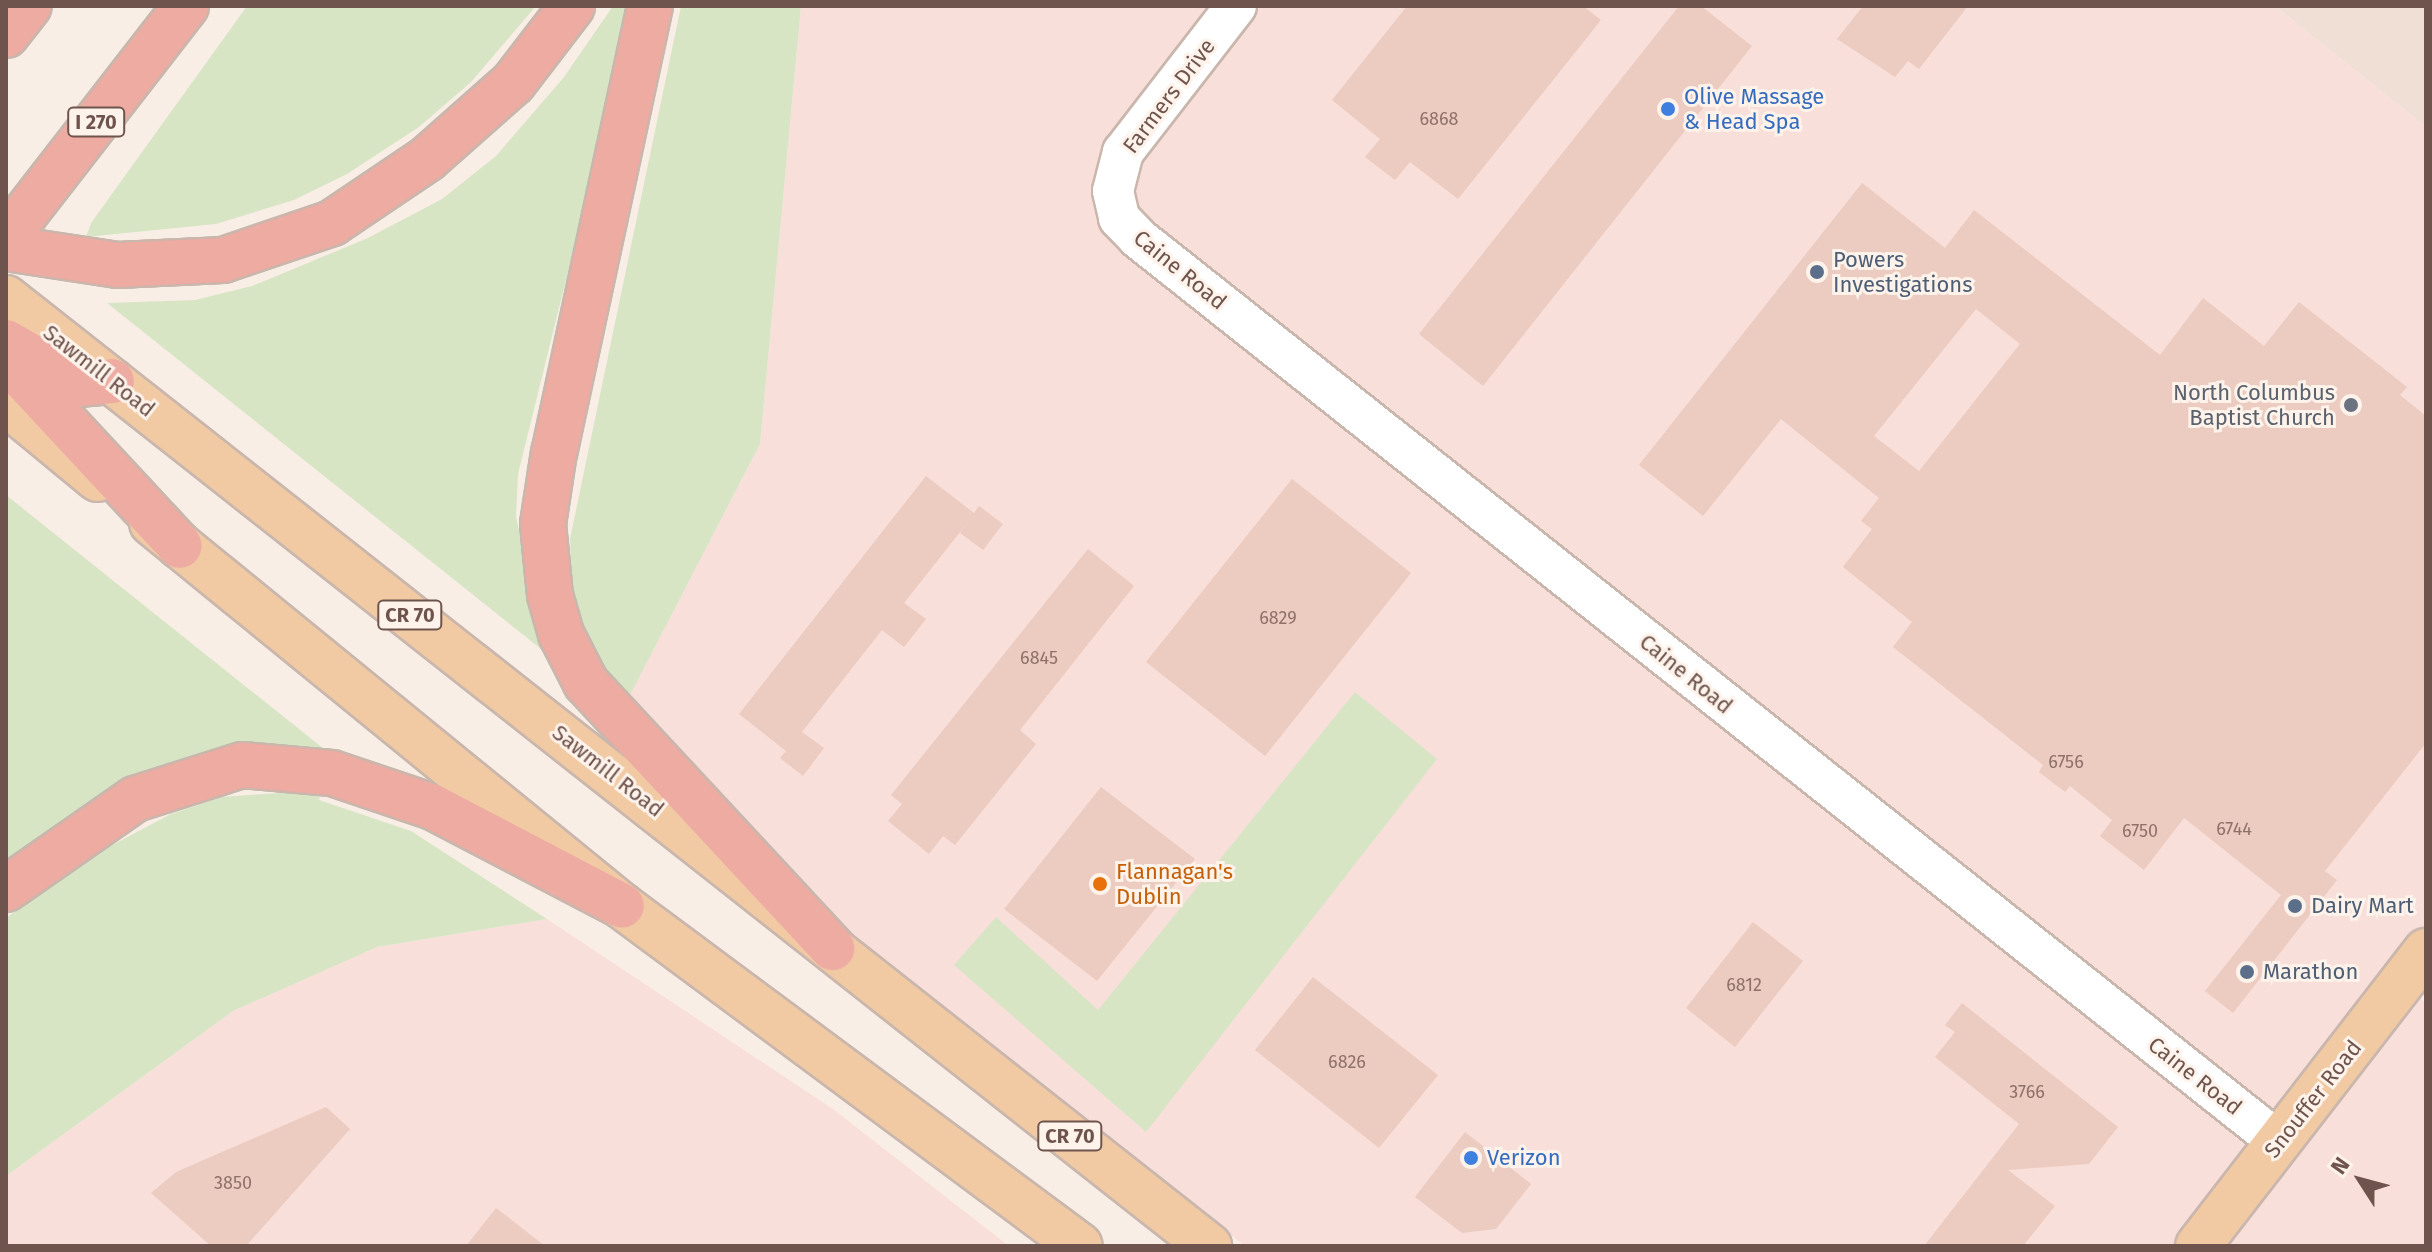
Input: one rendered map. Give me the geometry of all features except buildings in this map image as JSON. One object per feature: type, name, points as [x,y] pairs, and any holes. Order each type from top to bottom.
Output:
[{"type":"highway","points":[[6,35],[29,6]]},
{"type":"highway","name":"I 270","points":[[6,238],[186,6]]},
{"type":"highway","points":[[6,248],[118,265],[223,260],[332,223],[427,159],[513,83],[572,6]]},
{"type":"highway","points":[[650,6],[554,452],[543,524],[550,595],[561,634],[586,683],[832,948]]},
{"type":"highway","points":[[22,371],[79,384],[112,381]]},
{"type":"highway","points":[[22,371],[180,546]]},
{"type":"highway","points":[[6,889],[135,799],[242,765],[332,773],[433,807],[622,906]]},
{"type":"main road","name":"Sawmill Road","points":[[6,298],[22,371]]},
{"type":"main road","name":"Sawmill Road","points":[[112,381],[1209,1246]]},
{"type":"main road","points":[[180,546],[622,906],[1080,1246]]},
{"type":"main road","name":"Snouffer Road","points":[[2198,1246],[2426,951]]},
{"type":"street","name":"Farmers Drive","points":[[1113,191],[1123,152],[1236,6]]},
{"type":"street","name":"Caine Road","points":[[1113,191],[1119,218],[1138,238],[2279,1142]]},
{"type":"shaded area","points":[[801,6],[2275,6],[2426,127],[2426,964],[2407,988],[2426,1003],[2426,1246],[1245,1246],[853,936],[627,701],[760,444]]},
{"type":"shaded area","points":[[2275,6],[2426,6],[2426,127]]},
{"type":"shaded area","points":[[547,919],[833,1109],[1009,1246],[6,1246],[6,1176],[233,1011],[377,947]]},
{"type":"green space","points":[[247,6],[536,6],[471,82],[419,127],[347,174],[294,200],[216,224],[86,237],[91,223]]},
{"type":"green space","points":[[613,6],[627,6],[599,146],[518,474],[516,517],[546,653],[107,303],[195,300],[252,286],[368,238],[442,199],[496,156],[564,77]]},
{"type":"green space","points":[[681,6],[801,6],[760,444],[627,701],[597,661],[573,612],[570,539]]},
{"type":"green space","points":[[6,495],[329,753],[102,803],[6,862]]},
{"type":"green space","points":[[1355,692],[1437,759],[1146,1132],[954,965],[996,917],[1098,1010]]},
{"type":"green space","points":[[322,790],[319,800],[411,831],[547,919],[377,947],[233,1011],[6,1176],[6,918],[99,852],[171,814],[222,797]]},
{"type":"place","name":"Olive Massage & Head Spa","points":[[1668,109]]},
{"type":"place","name":"Powers Investigations","points":[[1817,272]]},
{"type":"place","name":"North Columbus Baptist Church","points":[[2351,405]]},
{"type":"place","name":"Flannagan's Dublin","points":[[1100,884]]},
{"type":"place","name":"Dairy Mart","points":[[2295,906]]},
{"type":"place","name":"Marathon","points":[[2247,972]]},
{"type":"place","name":"Verizon","points":[[1471,1158]]}]
